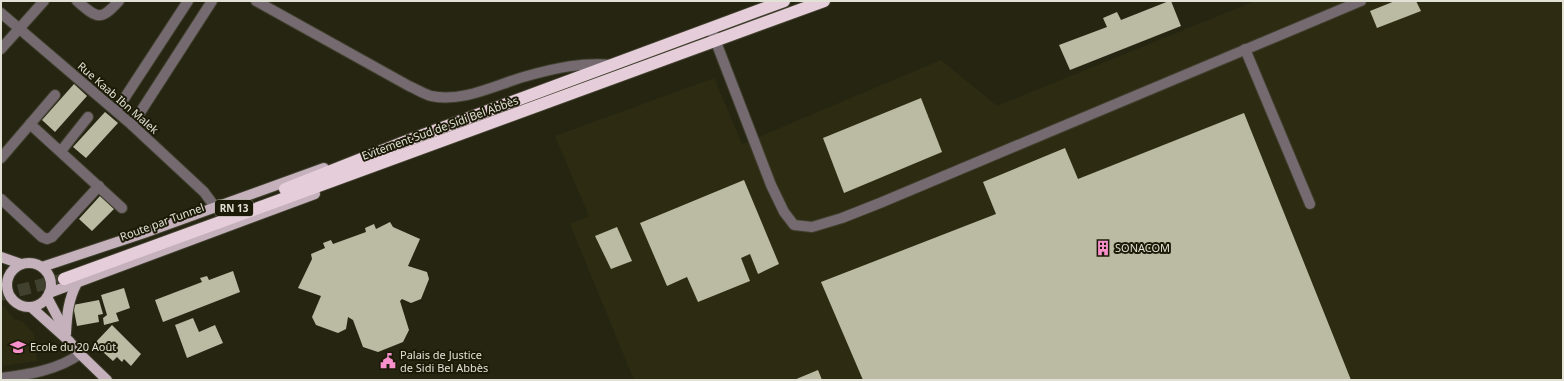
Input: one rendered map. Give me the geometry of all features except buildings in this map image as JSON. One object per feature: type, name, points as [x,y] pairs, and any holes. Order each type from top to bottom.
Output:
[{"type":"highway","name":"Evitement Sud de Sidi Bel Abbès","points":[[404,142],[784,1]]},
{"type":"highway","name":"Evitement Sud de Sidi Bel Abbès","points":[[63,275],[345,175],[412,153],[824,1]]},
{"type":"highway","points":[[637,56],[643,68]]},
{"type":"highway","points":[[626,60],[626,67],[630,72]]},
{"type":"highway","name":"Route par Tunnel","points":[[63,275],[404,142]]},
{"type":"main road","points":[[42,267],[144,233],[384,146],[404,142]]},
{"type":"main road","points":[[31,307],[38,305],[48,295],[77,283],[386,167],[412,153]]},
{"type":"main road","points":[[1,257],[21,264],[36,264],[42,267],[50,279],[48,295],[68,337],[80,354],[108,380]]},
{"type":"main road","points":[[21,264],[12,270],[4,279],[8,293],[18,304],[31,307],[68,337]]},
{"type":"main road","points":[[68,337],[67,310],[77,283]]},
{"type":"main road","points":[[1,301],[12,299]]},
{"type":"street","points":[[1,50],[44,1]]},
{"type":"street","points":[[77,1],[94,15],[102,16],[109,12],[119,1]]},
{"type":"street","points":[[116,111],[188,1]]},
{"type":"street","points":[[132,125],[212,1]]},
{"type":"street","points":[[256,1],[409,86],[431,96],[448,98],[466,96],[527,76],[564,66],[591,63],[614,65]]},
{"type":"street","points":[[711,29],[771,185],[784,212],[794,225],[812,227],[880,203],[1361,1]]},
{"type":"street","name":"Rue Kaab Ibn Malek","points":[[1,13],[19,30],[132,125],[204,192],[215,207]]},
{"type":"street","points":[[1245,49],[1310,204]]},
{"type":"street","points":[[1,158],[55,95]]},
{"type":"street","points":[[61,151],[88,118]]},
{"type":"street","points":[[30,124],[122,208]]},
{"type":"street","points":[[1,199],[42,237],[47,239],[52,237],[99,186]]},
{"type":"street","points":[[1,378],[32,377],[70,361],[80,354]]},
{"type":"shaded area","points":[[1255,1],[1563,1],[1563,380],[634,380],[570,224],[589,216],[555,136],[714,78],[742,144],[941,60],[997,106]]},
{"type":"shaded area","name":"Ecole du 20 Août","points":[[3,306],[14,319],[22,321],[34,334],[37,361],[1,366],[1,307]]},
{"type":"tunnel","points":[[1,295],[64,279]]},
{"type":"place","name":"SONACOM","points":[[1103,248]]},
{"type":"place","name":"Ecole du 20 Août","points":[[18,347]]},
{"type":"place","name":"Palais de Justice de Sidi Bel Abbès","points":[[388,361]]}]
